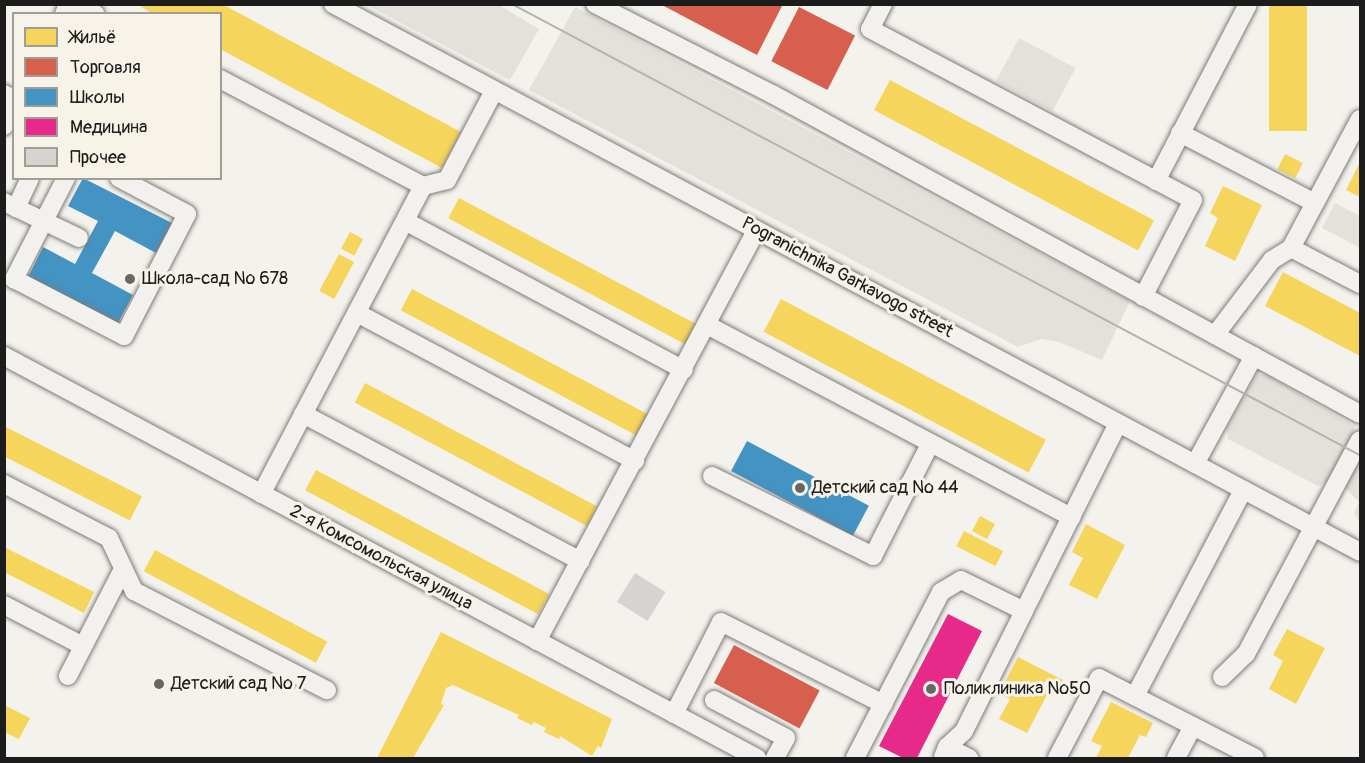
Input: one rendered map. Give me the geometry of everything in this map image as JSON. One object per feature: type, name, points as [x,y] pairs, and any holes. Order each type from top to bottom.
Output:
[{"type":"street","points":[[78,4],[92,12]]},
{"type":"street","name":"Pogranichnika Garkavogo street","points":[[333,4],[1360,552]]},
{"type":"street","points":[[595,4],[772,94],[1360,414]]},
{"type":"street","points":[[883,4],[870,29],[1193,200],[1143,297]]},
{"type":"street","points":[[1156,181],[1248,4]]},
{"type":"street","points":[[222,80],[423,186],[447,180],[494,91]]},
{"type":"street","points":[[1215,335],[1272,260],[1291,248],[1360,119]]},
{"type":"street","points":[[1180,134],[1315,202]]},
{"type":"street","points":[[29,180],[10,205],[79,238]]},
{"type":"street","points":[[65,180],[14,279],[124,336],[187,214],[123,180]]},
{"type":"street","points":[[261,494],[423,186]]},
{"type":"street","points":[[405,221],[684,370]]},
{"type":"street","points":[[537,641],[684,370],[756,230]]},
{"type":"street","points":[[1291,248],[1360,284]]},
{"type":"street","points":[[357,313],[635,461]]},
{"type":"street","points":[[707,325],[1071,517]]},
{"type":"street","name":"2-я Комсомольская улица","points":[[4,356],[757,759]]},
{"type":"street","points":[[1195,464],[1254,356]]},
{"type":"street","points":[[303,414],[581,561]]},
{"type":"street","points":[[969,759],[945,753],[964,730],[1118,423]]},
{"type":"street","points":[[1222,677],[1246,654],[1360,440]]},
{"type":"street","points":[[712,476],[873,556],[930,444]]},
{"type":"street","points":[[4,484],[109,538],[134,591],[327,690]]},
{"type":"street","points":[[1135,696],[1243,490]]},
{"type":"street","points":[[68,676],[123,568]]},
{"type":"street","points":[[855,759],[941,592],[961,580],[1024,610]]},
{"type":"street","points":[[4,605],[83,646]]},
{"type":"street","points":[[674,714],[721,622],[883,704]]},
{"type":"street","points":[[1057,759],[1099,678],[1255,759]]},
{"type":"street","points":[[714,700],[786,738],[775,759]]},
{"type":"street","points":[[1176,759],[1193,726]]},
{"type":"shaded area","points":[[367,5],[499,5],[539,29],[510,80]]},
{"type":"shaded area","points":[[575,7],[1130,301],[1102,360],[1059,342],[1041,339],[1018,347],[529,90]]},
{"type":"shaded area","points":[[1019,38],[1076,68],[1053,111],[996,81]]},
{"type":"shaded area","points":[[1335,203],[1360,216],[1360,248],[1322,228]]},
{"type":"shaded area","points":[[1257,374],[1267,375],[1354,426],[1354,435],[1329,482],[1318,486],[1228,439],[1227,427]]},
{"type":"shaded area","points":[[1360,457],[1360,524],[1354,513],[1359,502],[1345,488]]},
{"type":"building: Жильё","points":[[137,4],[222,4],[461,132],[442,168],[222,50],[222,12],[150,12]]},
{"type":"building: Жильё","points":[[1269,4],[1307,4],[1307,131],[1269,131]]},
{"type":"building: Жильё","points":[[890,80],[1154,220],[1138,250],[874,110]]},
{"type":"building: Жильё","points":[[1285,154],[1303,163],[1295,178],[1277,169]]},
{"type":"building: Жильё","points":[[1360,162],[1360,197],[1346,190]]},
{"type":"building: Жильё","points":[[1223,186],[1262,205],[1235,261],[1205,246],[1218,218],[1210,213]]},
{"type":"building: Жильё","points":[[459,198],[697,324],[686,345],[448,218]]},
{"type":"building: Жильё","points":[[350,232],[363,239],[354,256],[341,249]]},
{"type":"building: Жильё","points":[[339,254],[354,262],[334,299],[319,291]]},
{"type":"building: Жильё","points":[[1283,272],[1360,313],[1360,356],[1265,306]]},
{"type":"building: Жильё","points":[[412,289],[648,414],[636,436],[401,310]]},
{"type":"building: Жильё","points":[[781,299],[1046,440],[1029,473],[764,332]]},
{"type":"building: Жильё","points":[[365,383],[597,506],[587,526],[355,402]]},
{"type":"building: Жильё","points":[[4,426],[142,496],[130,520],[4,456]]},
{"type":"building: Жильё","points":[[316,470],[549,594],[538,614],[305,490]]},
{"type":"building: Жильё","points":[[980,516],[995,524],[987,539],[972,531]]},
{"type":"building: Жильё","points":[[1086,524],[1125,545],[1097,599],[1069,585],[1083,558],[1072,552]]},
{"type":"building: Жильё","points":[[964,531],[1003,551],[995,566],[956,546]]},
{"type":"building: Жильё","points":[[4,547],[94,592],[84,613],[4,572]]},
{"type":"building: Жильё","points":[[155,550],[327,642],[316,663],[144,571]]},
{"type":"building: Жильё","points":[[1287,629],[1325,648],[1296,704],[1269,689],[1283,661],[1273,655]]},
{"type":"building: Жильё","points":[[441,632],[612,719],[601,748],[598,746],[592,756],[560,736],[559,739],[544,732],[546,728],[534,722],[532,725],[517,718],[519,715],[453,685],[446,688],[441,704],[444,705],[413,758],[377,758]]},
{"type":"building: Жильё","points":[[1018,657],[1063,680],[1057,692],[1050,689],[1027,733],[999,719],[1010,699],[999,694]]},
{"type":"building: Жильё","points":[[1111,702],[1153,723],[1146,737],[1140,735],[1128,758],[1096,758],[1102,746],[1091,741]]},
{"type":"building: Жильё","points":[[4,705],[30,718],[19,739],[4,732]]},
{"type":"building: Торговля","points":[[660,4],[783,4],[757,55]]},
{"type":"building: Торговля","points":[[799,7],[855,36],[827,90],[771,61]]},
{"type":"building: Торговля","points":[[734,645],[820,691],[799,729],[714,683]]},
{"type":"building: Школы","points":[[82,180],[87,180],[172,223],[156,253],[115,231],[92,273],[133,295],[117,325],[28,277],[43,247],[75,264],[98,221],[68,206]]},
{"type":"building: Школы","name":"Детский сад № 44","points":[[747,441],[869,506],[853,536],[731,471]]},
{"type":"building: Медицина","name":"Поликлиника №50","points":[[948,614],[982,631],[917,758],[903,758],[879,746]]},
{"type":"building: Прочее","points":[[635,573],[666,592],[648,621],[617,602]]},
{"type":"tram line","points":[[512,4],[1360,455]]},
{"type":"place","name":"Школа-сад № 678","points":[[130,279]]},
{"type":"place","name":"Детский сад № 44","points":[[800,488]]},
{"type":"place","name":"Детский сад № 7","points":[[159,684]]},
{"type":"place","name":"Поликлиника №50","points":[[931,689]]}]
